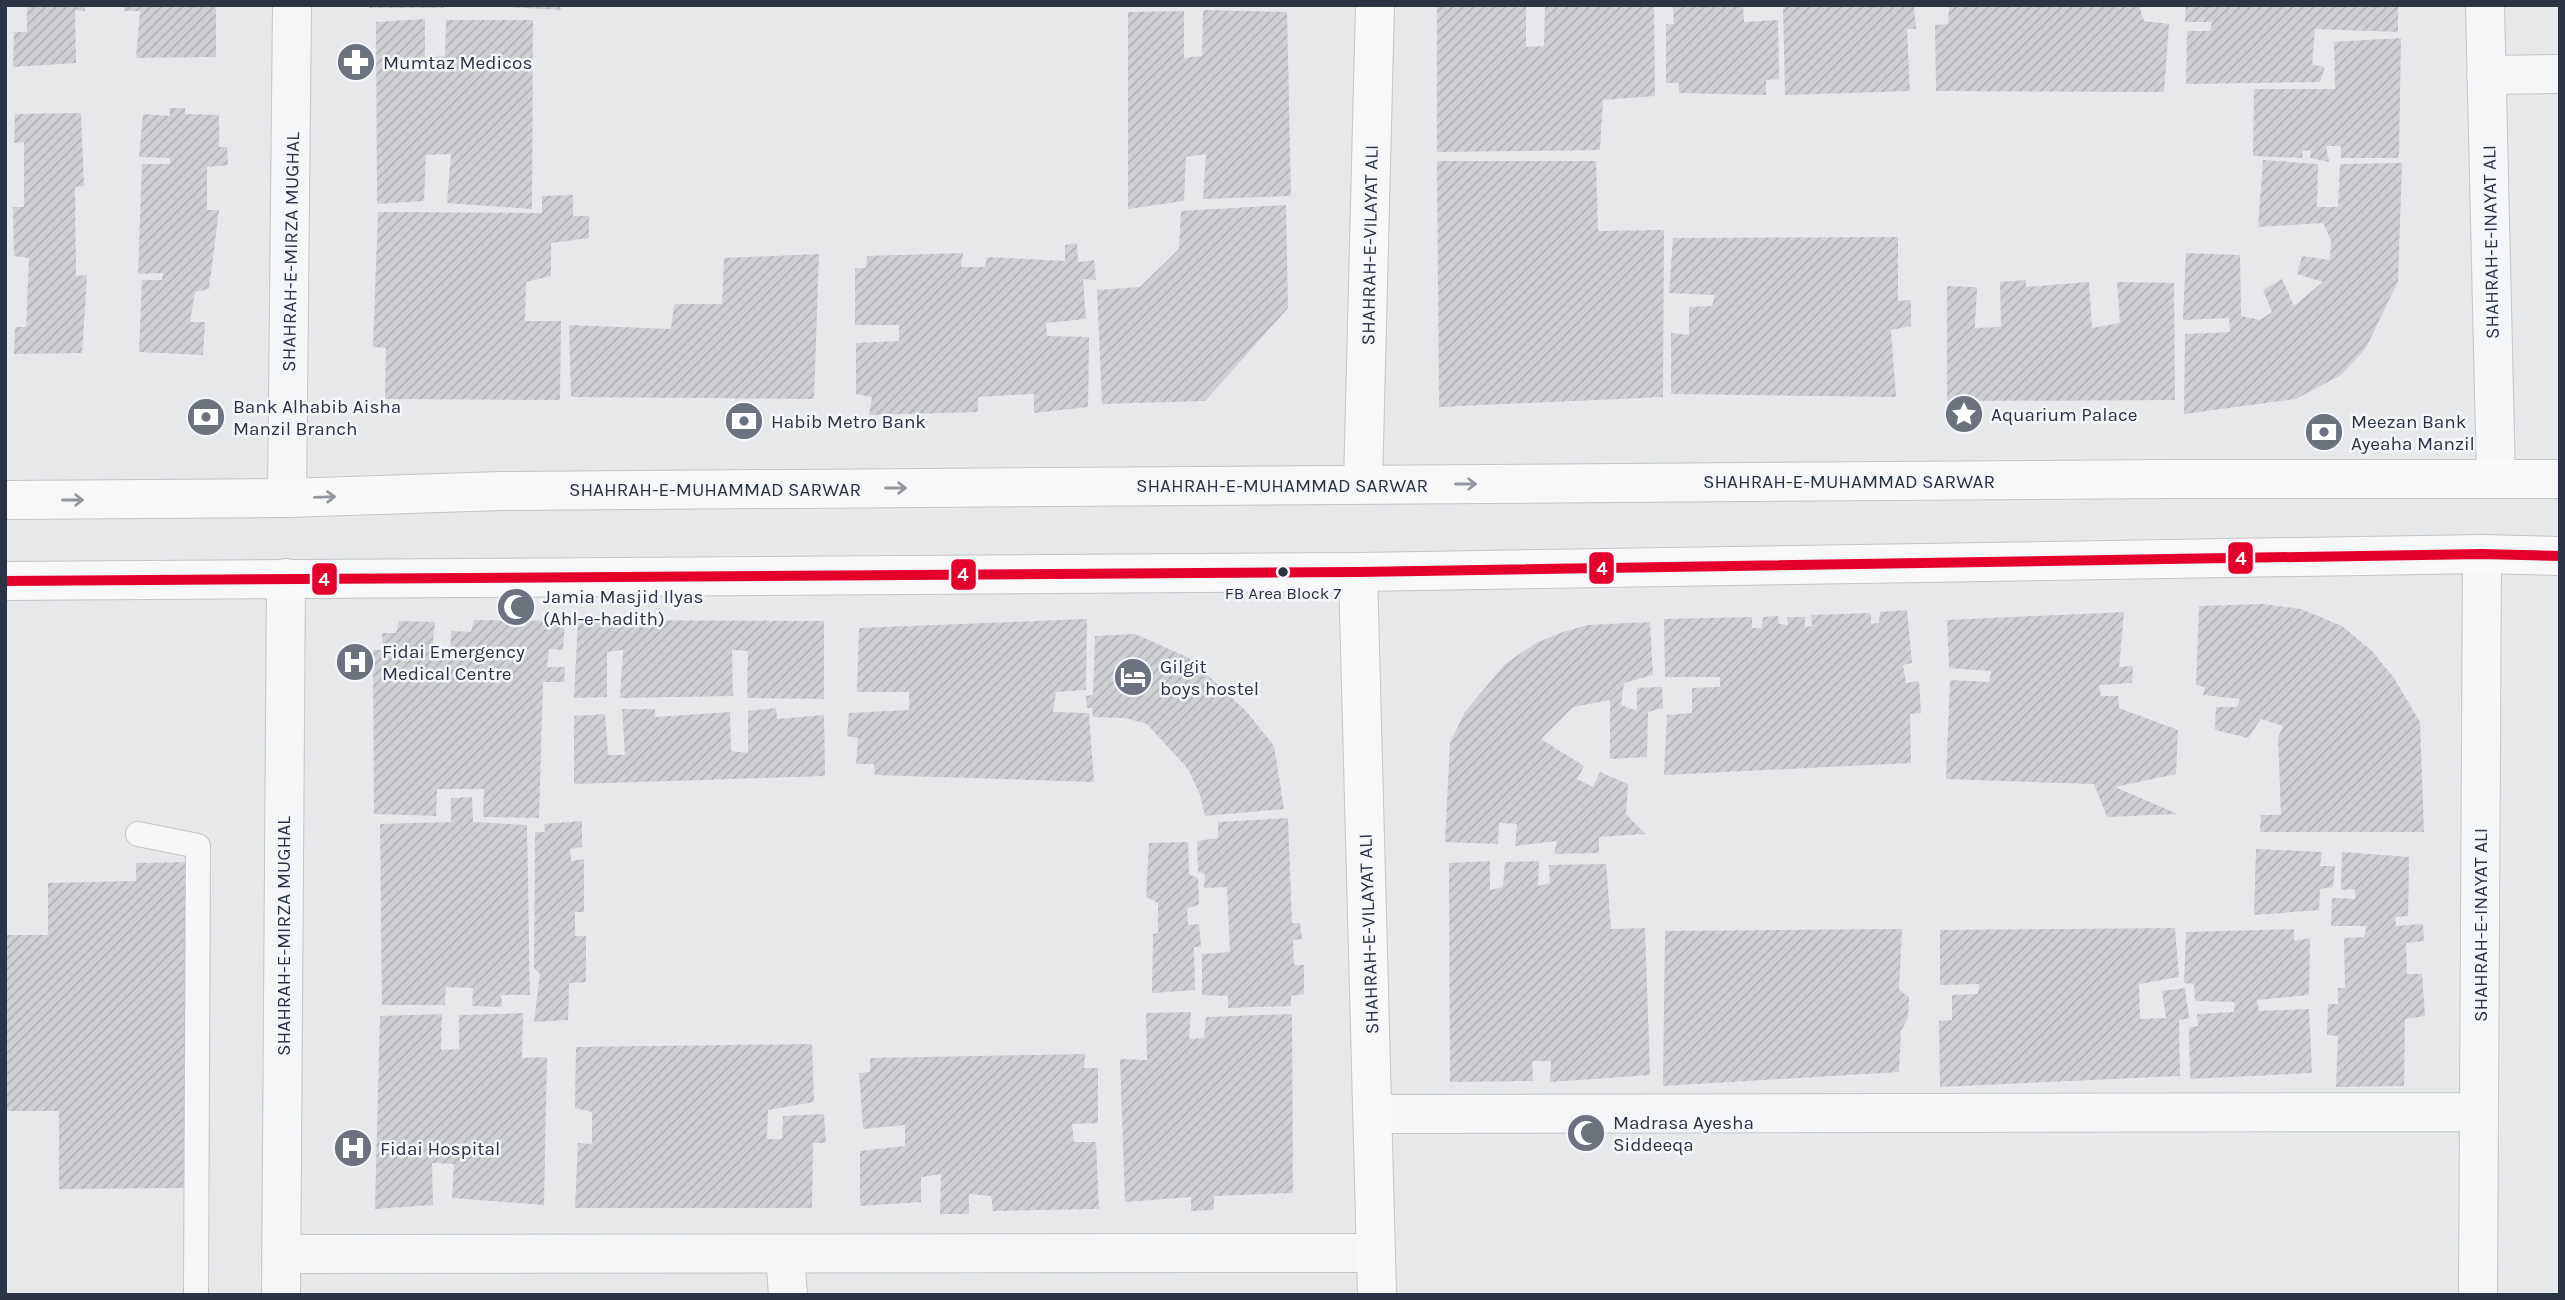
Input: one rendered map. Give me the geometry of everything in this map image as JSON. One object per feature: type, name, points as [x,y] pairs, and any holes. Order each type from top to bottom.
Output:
[{"type":"main road","name":"SHAHRAH-E-VILAYAT ALI","points":[[1363,485],[1375,5]]},
{"type":"main road","name":"SHAHRAH-E-MUHAMMAD SARWAR","points":[[5,500],[287,498],[529,491],[2560,479]]},
{"type":"main road","points":[[5,582],[1358,572],[2482,554],[2560,556]]},
{"type":"main road","name":"SHAHRAH-E-VILAYAT ALI","points":[[1358,572],[1377,1295]]},
{"type":"street","name":"SHAHRAH-E-MIRZA MUGHAL","points":[[287,498],[292,5]]},
{"type":"street","name":"SHAHRAH-E-INAYAT ALI","points":[[2485,5],[2496,479]]},
{"type":"street","points":[[2486,75],[2560,74]]},
{"type":"street","name":"SHAHRAH-E-INAYAT ALI","points":[[2478,1295],[2482,554]]},
{"type":"street","name":"SHAHRAH-E-MIRZA MUGHAL","points":[[281,1295],[286,578]]},
{"type":"street","points":[[1373,1114],[2479,1112]]},
{"type":"street","points":[[281,1254],[1376,1252]]},
{"type":"street","points":[[785,1255],[788,1295]]},
{"type":"lane","points":[[138,834],[198,845],[196,1293]]},
{"type":"building","points":[[27,5],[85,5],[85,11],[75,10],[76,63],[13,67],[14,32],[27,32]]},
{"type":"building","points":[[124,5],[216,5],[216,57],[136,58],[140,11],[124,11]]},
{"type":"building","points":[[368,5],[444,5],[444,8],[369,8]]},
{"type":"building","points":[[560,5],[561,10],[507,7]]},
{"type":"building","points":[[1437,5],[1526,5],[1526,47],[1544,46],[1545,5],[1654,5],[1655,96],[1603,100],[1600,150],[1437,152]]},
{"type":"building","points":[[1673,5],[1743,5],[1744,22],[1778,20],[1779,79],[1766,80],[1766,95],[1679,93],[1679,83],[1666,83],[1666,24],[1674,24]]},
{"type":"building","points":[[1783,5],[1914,5],[1916,29],[1907,29],[1910,91],[1785,95]]},
{"type":"building","points":[[1949,5],[2143,5],[2140,8],[2144,21],[2169,24],[2164,92],[1936,91],[1935,25],[1948,24]]},
{"type":"building","points":[[2186,5],[2398,5],[2398,32],[2315,29],[2312,65],[2325,67],[2320,82],[2186,84],[2187,31],[2210,31],[2212,22],[2185,22]]},
{"type":"building","points":[[1203,10],[1287,12],[1291,196],[1203,199],[1206,154],[1186,157],[1184,201],[1128,209],[1128,12],[1184,11],[1184,58],[1202,56]]},
{"type":"building","points":[[425,19],[425,58],[445,56],[446,20],[533,20],[532,209],[447,203],[451,154],[426,155],[424,201],[377,204],[376,22]]},
{"type":"building","points":[[2401,38],[2399,158],[2341,158],[2341,146],[2326,146],[2329,162],[2310,158],[2311,150],[2302,151],[2303,158],[2253,156],[2254,89],[2335,89],[2334,42]]},
{"type":"building","points":[[169,108],[185,108],[185,114],[219,115],[219,147],[227,147],[228,165],[207,167],[207,210],[219,210],[209,289],[195,292],[190,322],[205,322],[203,355],[139,352],[142,280],[162,280],[163,273],[138,274],[142,164],[170,164],[170,158],[139,157],[143,114],[170,116]]},
{"type":"building","points":[[81,113],[84,186],[75,187],[76,276],[87,275],[82,353],[14,354],[15,327],[26,327],[29,258],[14,256],[13,207],[24,207],[24,142],[14,143],[15,114]]},
{"type":"building","points":[[2263,160],[2318,164],[2317,207],[2338,207],[2340,164],[2402,163],[2398,281],[2366,348],[2341,375],[2296,399],[2184,414],[2185,334],[2230,332],[2229,318],[2183,320],[2186,253],[2240,255],[2241,316],[2260,320],[2272,312],[2263,290],[2282,279],[2294,306],[2323,282],[2297,274],[2302,256],[2330,260],[2331,240],[2323,223],[2258,227]]},
{"type":"building","points":[[1437,161],[1596,161],[1598,231],[1664,230],[1663,397],[1439,407]]},
{"type":"building","points":[[573,195],[573,216],[589,216],[589,238],[551,243],[551,276],[526,282],[525,321],[561,321],[560,400],[385,399],[386,348],[373,347],[378,212],[542,213],[542,196]]},
{"type":"building","points":[[1286,205],[1288,308],[1205,401],[1102,404],[1097,290],[1140,287],[1179,249],[1181,211]]},
{"type":"building","points":[[1898,237],[1898,301],[1911,300],[1911,326],[1891,330],[1896,397],[1671,394],[1671,333],[1689,335],[1689,307],[1712,306],[1715,295],[1669,293],[1673,238]]},
{"type":"building","points":[[1077,243],[1078,262],[1094,260],[1096,280],[1083,279],[1086,319],[1046,323],[1047,336],[1089,337],[1088,407],[1034,413],[1034,394],[978,397],[978,412],[869,415],[872,397],[856,394],[856,343],[899,341],[899,325],[855,325],[855,268],[866,268],[867,256],[963,253],[961,267],[985,267],[987,257],[1065,261],[1065,245]]},
{"type":"building","points":[[819,254],[814,399],[571,397],[569,325],[671,329],[674,304],[722,304],[724,258]]},
{"type":"building","points":[[2026,280],[2026,287],[2089,282],[2092,328],[2120,323],[2117,282],[2174,283],[2175,400],[1947,401],[1947,286],[1977,287],[1975,328],[2001,327],[2000,282]]},
{"type":"building","points":[[2263,604],[2301,609],[2342,626],[2372,651],[2394,678],[2420,722],[2424,832],[2260,832],[2261,815],[2281,815],[2278,738],[2283,726],[2261,719],[2248,738],[2215,730],[2216,707],[2237,707],[2240,699],[2203,695],[2205,687],[2196,685],[2199,606]]},
{"type":"building","points":[[1907,610],[1912,663],[1903,665],[1906,683],[1919,681],[1921,713],[1910,714],[1911,763],[1664,775],[1667,715],[1692,713],[1692,688],[1720,687],[1720,677],[1665,677],[1664,619],[1752,617],[1752,628],[1762,628],[1763,617],[1778,616],[1779,624],[1788,625],[1787,617],[1805,617],[1805,627],[1812,626],[1811,615],[1871,613],[1871,624],[1879,623],[1880,612]]},
{"type":"building","points":[[2124,612],[2119,667],[2133,666],[2132,683],[2099,685],[2101,696],[2118,696],[2119,708],[2178,730],[2176,774],[2115,787],[2178,814],[2107,817],[2094,784],[1946,779],[1950,680],[1989,682],[1991,671],[1949,668],[1947,620]]},
{"type":"building","points":[[1087,619],[1086,690],[1056,692],[1053,712],[1089,713],[1094,782],[875,775],[874,764],[856,764],[858,738],[847,736],[849,713],[909,710],[909,692],[857,692],[859,628]]},
{"type":"building","points":[[474,620],[565,621],[563,650],[549,649],[547,667],[565,667],[564,682],[543,682],[539,818],[483,817],[484,789],[437,789],[436,816],[374,814],[373,650],[383,650],[382,633],[396,633],[399,621],[435,622],[432,652],[450,654],[451,631],[471,632]]},
{"type":"building","points":[[578,620],[824,621],[824,699],[747,698],[748,651],[732,650],[733,696],[620,698],[623,650],[607,652],[607,697],[574,698]]},
{"type":"building","points":[[1650,622],[1653,675],[1624,683],[1621,705],[1637,711],[1637,688],[1662,687],[1663,708],[1648,712],[1647,757],[1610,759],[1610,700],[1573,707],[1541,739],[1584,766],[1577,779],[1593,787],[1600,772],[1628,784],[1626,814],[1645,834],[1599,837],[1599,853],[1554,854],[1557,841],[1515,846],[1517,824],[1499,823],[1498,844],[1445,842],[1450,743],[1465,712],[1505,664],[1536,643],[1563,632],[1588,625]]},
{"type":"building","points":[[1135,634],[1189,658],[1247,712],[1274,746],[1284,809],[1205,816],[1200,795],[1188,769],[1147,724],[1125,718],[1093,717],[1092,708],[1087,708],[1086,696],[1093,695],[1095,636]]},
{"type":"building","points":[[776,708],[777,719],[824,715],[825,776],[574,784],[574,716],[605,714],[608,755],[625,755],[622,709],[655,709],[655,717],[730,712],[731,751],[748,753],[748,711]]},
{"type":"building","points":[[472,797],[473,822],[527,825],[530,995],[501,995],[502,1007],[472,1006],[473,988],[446,987],[445,1005],[382,1005],[380,824],[451,822],[451,798]]},
{"type":"building","points":[[1288,818],[1292,923],[1300,923],[1302,939],[1293,940],[1294,965],[1304,965],[1304,994],[1291,996],[1291,1006],[1228,1008],[1228,996],[1202,995],[1202,954],[1230,952],[1227,887],[1204,888],[1205,874],[1198,872],[1197,841],[1218,838],[1218,822]]},
{"type":"building","points":[[582,821],[582,847],[570,849],[571,861],[584,859],[584,912],[575,912],[575,936],[586,936],[586,982],[569,983],[568,1020],[534,1022],[540,974],[534,968],[535,832],[545,832],[544,824]]},
{"type":"building","points":[[1188,842],[1189,874],[1198,878],[1199,905],[1187,908],[1188,925],[1199,924],[1201,947],[1194,947],[1195,990],[1152,993],[1153,934],[1158,933],[1158,903],[1146,897],[1149,843]]},
{"type":"building","points":[[2256,849],[2322,852],[2320,866],[2335,866],[2333,887],[2320,889],[2319,910],[2254,915]]},
{"type":"building","points":[[2342,852],[2409,857],[2408,916],[2395,917],[2396,926],[2423,924],[2424,941],[2406,943],[2407,974],[2422,974],[2425,1016],[2405,1019],[2404,1086],[2336,1087],[2338,1036],[2327,1035],[2328,1004],[2338,1004],[2338,988],[2345,988],[2344,938],[2364,937],[2367,926],[2331,926],[2332,898],[2355,899],[2355,889],[2341,890]]},
{"type":"building","points":[[1490,861],[1490,890],[1503,887],[1505,862],[1539,861],[1538,886],[1550,883],[1549,865],[1606,864],[1611,929],[1645,928],[1650,1075],[1550,1082],[1551,1061],[1532,1061],[1533,1081],[1450,1082],[1449,863]]},
{"type":"building","points":[[185,862],[187,1188],[59,1189],[59,1111],[5,1111],[5,935],[48,935],[48,883],[136,881],[136,863]]},
{"type":"building","points":[[2175,928],[2179,977],[2139,984],[2140,1019],[2166,1018],[2162,991],[2185,988],[2189,1018],[2179,1020],[2180,1076],[1940,1087],[1939,1021],[1952,1020],[1952,995],[1978,994],[1979,984],[1940,985],[1940,930]]},
{"type":"building","points":[[1902,929],[1899,990],[1909,997],[1908,1018],[1901,1031],[1899,1072],[1663,1086],[1665,931]]},
{"type":"building","points":[[2294,929],[2294,941],[2310,938],[2309,995],[2257,1000],[2259,1011],[2309,1009],[2312,1073],[2190,1079],[2189,1028],[2198,1026],[2197,1014],[2234,1012],[2235,1002],[2195,1001],[2194,984],[2184,983],[2186,932]]},
{"type":"building","points":[[1191,1012],[1189,1039],[1204,1038],[1206,1017],[1292,1014],[1293,1193],[1214,1196],[1214,1210],[1191,1211],[1191,1197],[1125,1202],[1120,1059],[1147,1060],[1146,1013]]},
{"type":"building","points":[[523,1013],[522,1058],[547,1057],[544,1205],[452,1198],[454,1164],[432,1163],[433,1205],[375,1209],[380,1016],[442,1014],[441,1050],[459,1049],[459,1015]]},
{"type":"building","points":[[812,1044],[814,1102],[768,1110],[767,1139],[782,1139],[783,1116],[824,1114],[826,1143],[813,1143],[812,1208],[575,1208],[578,1143],[592,1144],[592,1112],[575,1108],[576,1047]]},
{"type":"building","points":[[1085,1054],[1084,1068],[1098,1068],[1098,1123],[1072,1124],[1074,1142],[1096,1142],[1099,1209],[993,1211],[991,1196],[969,1194],[969,1214],[940,1214],[941,1174],[921,1177],[921,1202],[860,1206],[860,1151],[905,1146],[905,1125],[863,1129],[859,1073],[870,1072],[870,1058]]},
{"type":"transit line","name":"4","points":[[5,581],[1358,572],[2482,554],[2560,556]]},
{"type":"place","name":"Mumtaz Medicos","points":[[356,62]]},
{"type":"place","name":"Aquarium Palace","points":[[1964,414]]},
{"type":"place","name":"Bank Alhabib Aisha Manzil Branch","points":[[206,417]]},
{"type":"place","name":"Habib Metro Bank","points":[[744,421]]},
{"type":"place","name":"Meezan Bank Ayeaha Manzil","points":[[2324,432]]},
{"type":"place","name":"FB Area Block 7","points":[[1283,572]]},
{"type":"place","name":"Jamia Masjid Ilyas (Ahl-e-hadith)","points":[[516,607]]},
{"type":"place","name":"Fidai Emergency Medical Centre","points":[[355,662]]},
{"type":"place","name":"Gilgit boys hostel","points":[[1133,677]]},
{"type":"place","name":"Madrasa Ayesha Siddeeqa","points":[[1586,1133]]},
{"type":"place","name":"Fidai Hospital","points":[[353,1148]]}]
